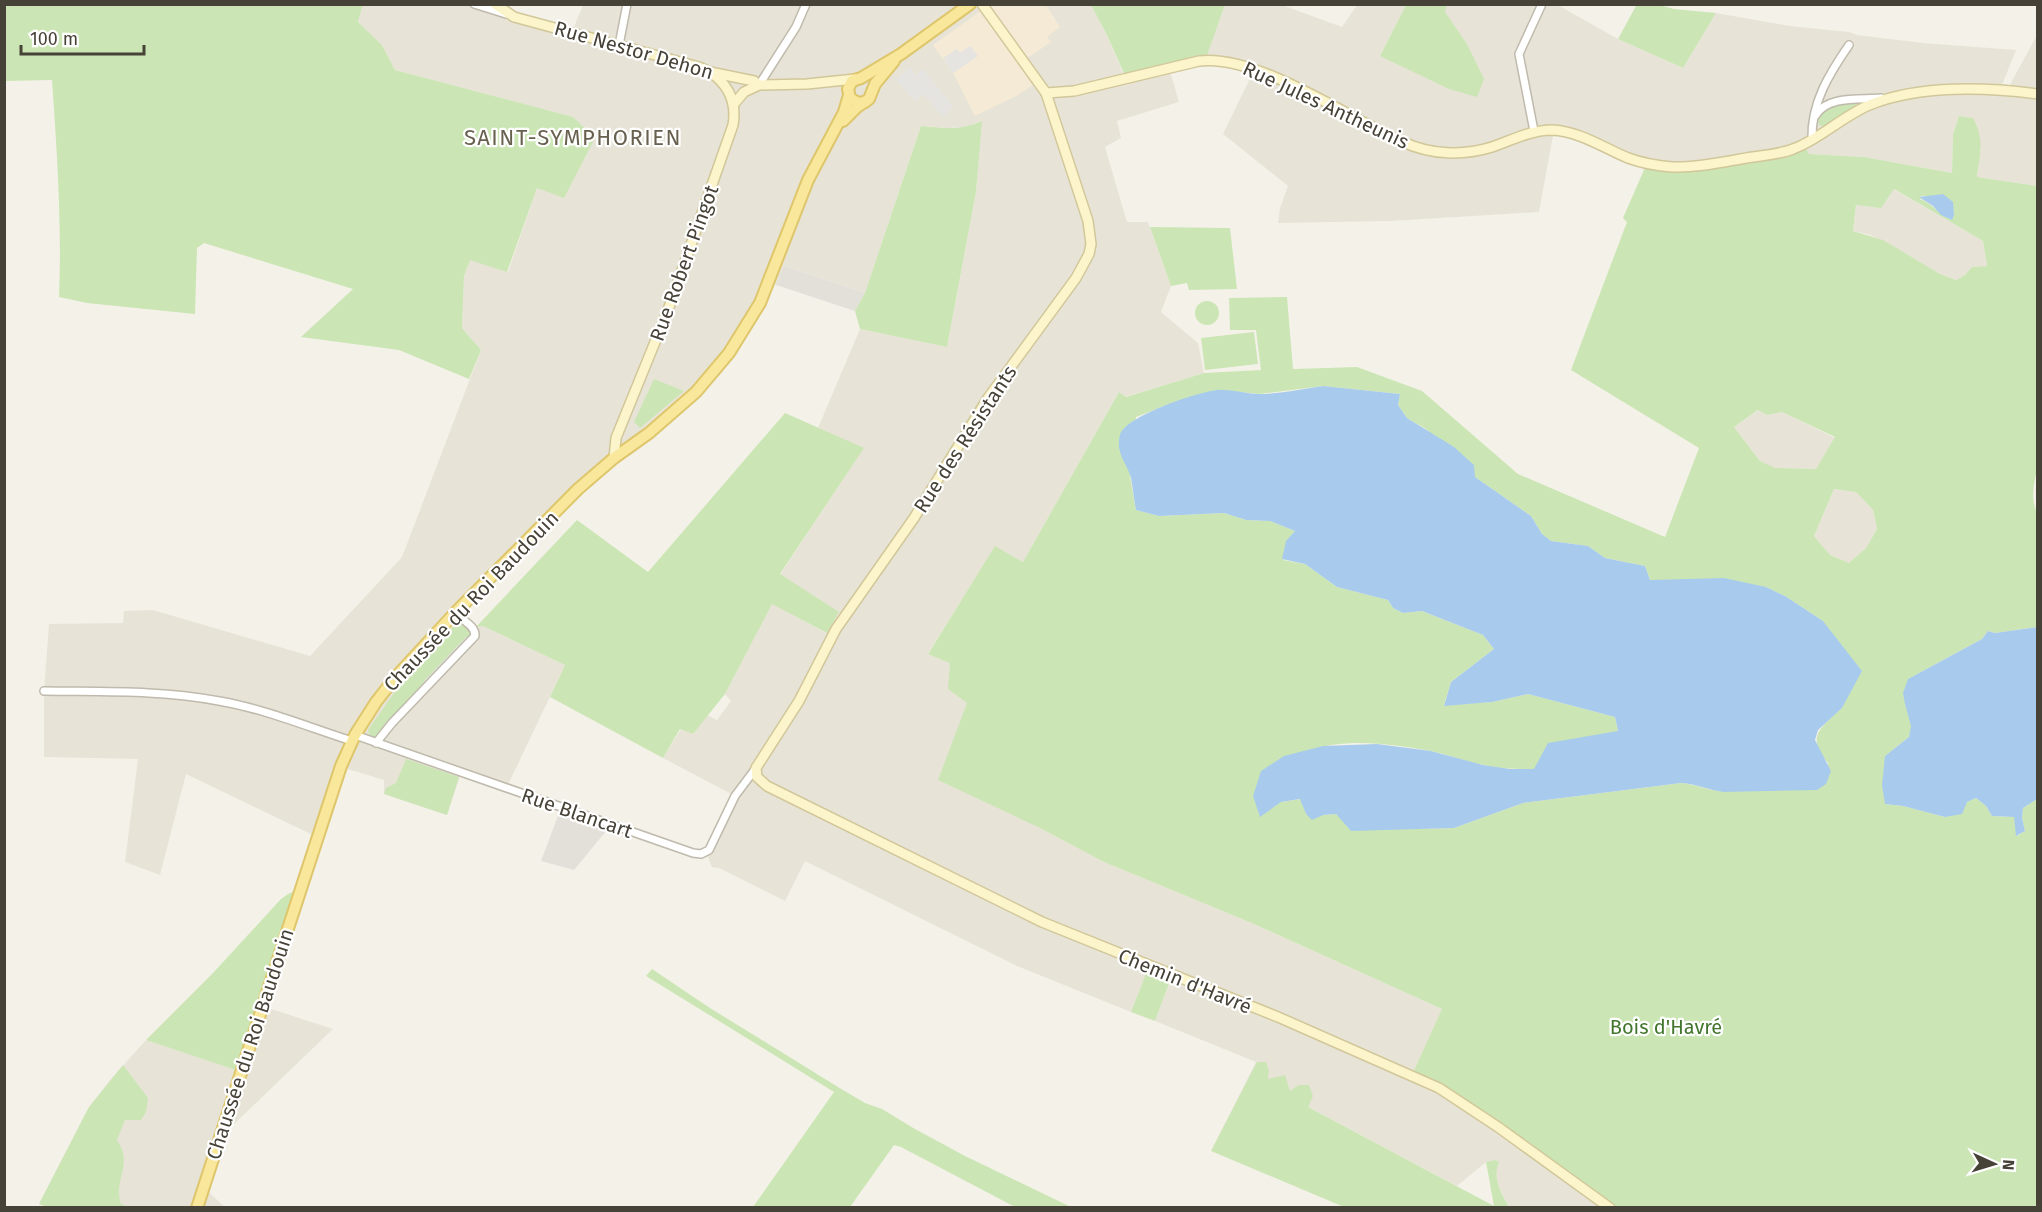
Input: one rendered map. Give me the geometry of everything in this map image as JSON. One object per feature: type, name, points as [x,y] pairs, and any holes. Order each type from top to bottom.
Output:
[{"type":"main road","points":[[901,54],[879,78],[871,97],[865,102],[856,102],[848,94],[850,82],[901,54],[970,4]]},
{"type":"main road","points":[[858,78],[869,81],[873,90]]},
{"type":"main road","name":"Chaussée du Roi Baudouin","points":[[197,1208],[341,766],[353,738],[394,679],[455,613],[578,489],[614,458],[649,433],[696,392],[729,353],[760,303],[808,180],[844,112],[848,94]]},
{"type":"main road","name":"Chaussée du Roi Baudouin","points":[[834,133],[852,111],[865,102]]},
{"type":"street","name":"Rue Nestor Dehon","points":[[474,4],[710,72],[754,81],[759,85],[830,82],[838,79],[858,78]]},
{"type":"street","points":[[495,4],[514,17]]},
{"type":"street","points":[[619,45],[627,4]]},
{"type":"street","points":[[710,72],[725,84],[734,104],[744,92],[759,85],[795,27],[806,4]]},
{"type":"street","points":[[982,4],[1046,93]]},
{"type":"street","points":[[1534,131],[1519,54],[1542,4]]},
{"type":"street","points":[[1812,139],[1812,122],[1828,78],[1849,45]]},
{"type":"street","name":"Rue Jules Antheunis","points":[[1046,93],[1074,91],[1199,61],[1219,60],[1279,80],[1398,140],[1428,150],[1460,153],[1477,151],[1534,131],[1554,130],[1572,133],[1635,160],[1673,167],[1692,167],[1794,149],[1859,110],[1882,100],[1900,96],[1946,90],[1981,89],[2037,94]]},
{"type":"street","points":[[830,82],[841,87],[848,94]]},
{"type":"street","name":"Rue des Résistants","points":[[756,768],[799,701],[836,629],[914,518],[988,398],[1076,278],[1089,254],[1091,244],[1088,221],[1046,93]]},
{"type":"street","points":[[1812,122],[1820,108],[1828,104],[1847,100],[1900,96]]},
{"type":"street","name":"Rue Robert Pingot","points":[[614,458],[616,438],[668,310],[730,134],[734,120],[734,104]]},
{"type":"street","points":[[376,743],[392,723],[475,636],[476,632],[473,628],[455,613]]},
{"type":"street","name":"Rue Blancart","points":[[44,691],[145,692],[193,697],[258,711],[376,743],[693,854],[701,854],[709,850],[735,796],[756,768]]},
{"type":"street","name":"Chemin d'Havré","points":[[756,768],[757,777],[767,786],[1042,922],[1278,1017],[1439,1088],[1498,1127],[1610,1208]]},
{"type":"shaded area","points":[[1556,4],[1618,39],[1683,68],[1716,13],[1857,35],[2016,50],[2000,90],[2007,90],[2037,35],[2037,186],[1977,177],[1981,149],[1973,118],[1959,116],[1953,134],[1952,173],[1864,157],[1809,154],[1692,167],[1656,165],[1554,130],[1539,212],[1391,221],[1278,223],[1280,208],[1288,186],[1223,134],[1254,70],[1208,60],[1206,56],[1225,5],[1282,5],[1342,27],[1357,5],[1406,5],[1380,56],[1467,44],[1444,12],[1447,5]]},
{"type":"shaded area","points":[[363,5],[495,5],[502,10],[572,32],[583,5],[1091,5],[1123,73],[1169,68],[1179,102],[1117,121],[1121,138],[1105,147],[1127,222],[1148,222],[1171,286],[1161,312],[1198,343],[1204,373],[1125,397],[1119,392],[1023,562],[995,547],[928,653],[951,663],[967,703],[1038,827],[1104,862],[1254,924],[1442,1009],[1610,1207],[1509,1207],[1497,1183],[1495,1160],[1486,1162],[1457,1186],[1308,1107],[1211,1151],[1256,1062],[1155,1021],[1172,977],[1149,967],[1131,1012],[1017,966],[805,861],[785,901],[719,868],[712,867],[706,852],[735,796],[663,758],[681,729],[693,734],[707,715],[717,720],[731,701],[725,694],[772,603],[826,633],[839,613],[780,575],[863,449],[818,428],[860,329],[947,347],[976,192],[981,121],[968,127],[921,126],[865,293],[784,266],[776,285],[769,283],[718,368],[614,458],[455,613],[360,727],[361,737],[403,678],[464,615],[476,627],[483,626],[565,665],[506,789],[461,773],[447,815],[384,794],[384,780],[341,767],[317,837],[186,774],[160,875],[125,862],[138,759],[44,757],[44,691],[49,624],[123,623],[124,611],[153,610],[310,656],[402,557],[481,350],[462,328],[464,276],[470,259],[508,272],[537,188],[572,117],[395,70],[382,45],[358,22]]},
{"type":"shaded area","points":[[989,5],[1046,5],[1060,27],[1049,35],[1051,42],[1020,63],[1034,84],[1018,95],[975,116],[953,73],[933,45]]},
{"type":"shaded area","points":[[970,46],[978,56],[953,73],[943,58],[957,49],[960,53]]},
{"type":"shaded area","points":[[910,67],[916,75],[923,69],[954,107],[943,117],[923,94],[915,101],[896,80]]},
{"type":"shaded area","points":[[1893,189],[1983,241],[1987,266],[1972,267],[1956,280],[1940,274],[1871,235],[1853,231],[1856,205],[1872,207]]},
{"type":"shaded area","points":[[784,266],[865,293],[855,311],[776,285]]},
{"type":"shaded area","points":[[1759,410],[1767,415],[1782,412],[1835,438],[1816,469],[1775,468],[1761,462],[1734,427]]},
{"type":"shaded area","points":[[1834,489],[1856,492],[1873,510],[1877,529],[1866,548],[1849,563],[1830,555],[1814,536]]},
{"type":"shaded area","points":[[466,637],[469,639],[422,688],[424,681]]},
{"type":"shaded area","points":[[561,808],[611,825],[574,870],[541,861]]},
{"type":"shaded area","points":[[262,1006],[333,1029],[231,1127],[224,1124],[203,1187],[225,1207],[50,1208],[39,1204],[89,1107],[146,1040],[241,1071]]},
{"type":"green space","points":[[1637,4],[1716,13],[1683,68],[1618,39]]},
{"type":"green space","points":[[4,5],[363,5],[358,22],[382,45],[395,70],[573,117],[595,138],[564,198],[537,188],[507,272],[470,260],[464,276],[462,328],[481,350],[469,379],[399,350],[301,337],[353,289],[204,243],[197,248],[195,314],[87,303],[59,297],[59,216],[52,80],[5,81]]},
{"type":"green space","points":[[1091,5],[1225,5],[1207,55],[1208,60],[1126,78]]},
{"type":"green space","points":[[1406,5],[1447,5],[1445,12],[1467,44],[1484,79],[1477,97],[1449,89],[1380,56]]},
{"type":"green space","points":[[1872,99],[1823,126],[1819,125],[1816,114],[1829,104]]},
{"type":"green space","name":"Bois d'Havré","points":[[1959,116],[1973,118],[1980,140],[1977,177],[2037,186],[2037,183],[2038,465],[2033,496],[2038,513],[2037,627],[1995,633],[1988,631],[1982,639],[1908,679],[1905,704],[1912,726],[1909,737],[1885,756],[1885,804],[1903,806],[1945,817],[1976,798],[1986,806],[1992,816],[2015,817],[2017,836],[2025,831],[2022,818],[2023,808],[2037,799],[2037,1207],[1610,1207],[1412,1075],[1442,1009],[1254,924],[1104,862],[1038,827],[938,780],[967,703],[948,689],[950,663],[928,654],[995,546],[1023,562],[1119,392],[1126,397],[1204,373],[1261,370],[1256,330],[1230,330],[1229,298],[1287,297],[1293,369],[1357,367],[1422,391],[1518,474],[1665,537],[1699,448],[1571,370],[1627,222],[1623,218],[1647,163],[1692,167],[1803,144],[1809,154],[1864,157],[1952,173],[1953,134]],"holes":[[[1894,189],[1983,241],[1987,266],[1972,267],[1956,280],[1940,274],[1883,240],[1853,231],[1856,205],[1881,208]],[[1921,196],[1928,196],[1952,220],[1920,199]],[[1323,386],[1400,394],[1398,405],[1407,418],[1426,429],[1475,477],[1531,516],[1542,534],[1551,541],[1588,546],[1605,558],[1645,566],[1650,580],[1766,587],[1785,596],[1823,621],[1842,708],[1827,721],[1818,733],[1818,747],[1829,764],[1777,781],[1738,790],[1715,790],[1681,783],[1523,803],[1454,828],[1417,829],[1345,822],[1336,814],[1306,814],[1301,799],[1281,802],[1308,751],[1322,747],[1353,743],[1385,744],[1431,751],[1490,766],[1535,769],[1548,744],[1618,732],[1615,717],[1528,694],[1492,702],[1444,705],[1451,682],[1494,649],[1483,635],[1422,611],[1403,613],[1393,608],[1388,600],[1337,587],[1305,564],[1283,560],[1295,531],[1270,521],[1246,520],[1224,513],[1159,516],[1136,510],[1130,476],[1136,417],[1169,404],[1217,390],[1259,394]],[[1758,410],[1767,415],[1782,412],[1835,437],[1816,469],[1775,468],[1760,461],[1734,427]],[[1834,489],[1856,492],[1873,510],[1877,529],[1866,548],[1849,563],[1830,555],[1814,536]]]},
{"type":"green space","points":[[982,121],[976,192],[947,347],[860,329],[855,311],[865,293],[921,126],[959,128]]},
{"type":"green space","points":[[1150,227],[1230,228],[1237,289],[1189,290],[1187,283],[1171,286]]},
{"type":"green space","points":[[1207,301],[1216,304],[1219,313],[1216,322],[1207,325],[1198,322],[1195,313],[1198,304]]},
{"type":"green space","points":[[1254,332],[1258,364],[1205,370],[1201,338]]},
{"type":"green space","points":[[654,379],[684,391],[640,428],[634,422]]},
{"type":"green space","points":[[785,413],[864,448],[780,574],[839,612],[827,633],[772,604],[725,694],[693,734],[680,729],[663,758],[550,697],[565,665],[483,626],[476,627],[577,520],[648,572]]},
{"type":"green space","points":[[463,624],[472,633],[469,639],[467,637],[377,736],[370,736],[368,730],[401,683],[454,626]]},
{"type":"green space","points":[[406,759],[459,777],[447,815],[384,794],[386,788],[396,783]]},
{"type":"green space","points":[[300,889],[242,1072],[146,1040],[213,973],[281,899]]},
{"type":"green space","points":[[1149,966],[1172,976],[1155,1021],[1131,1012]]},
{"type":"green space","points":[[652,969],[710,1008],[865,1103],[882,1109],[965,1156],[1071,1207],[1015,1207],[894,1145],[850,1207],[753,1207],[834,1092],[646,976]]},
{"type":"green space","points":[[1257,1062],[1266,1062],[1269,1070],[1268,1079],[1285,1075],[1290,1091],[1299,1085],[1309,1085],[1313,1096],[1308,1107],[1494,1206],[1486,1162],[1495,1160],[1499,1162],[1497,1180],[1509,1207],[1344,1207],[1211,1151]]},
{"type":"green space","points":[[123,1065],[148,1098],[146,1112],[141,1120],[125,1120],[117,1140],[124,1157],[119,1195],[121,1204],[129,1207],[50,1208],[39,1204],[89,1107]]},
{"type":"water","points":[[1943,194],[1953,202],[1952,220],[1941,215],[1933,206],[1919,197]]},
{"type":"water","points":[[1323,386],[1400,394],[1398,405],[1407,418],[1454,447],[1474,465],[1475,477],[1531,516],[1542,534],[1551,541],[1588,546],[1605,558],[1645,566],[1650,580],[1724,578],[1766,587],[1785,596],[1823,621],[1862,671],[1842,708],[1818,730],[1815,740],[1831,771],[1826,784],[1817,790],[1724,792],[1681,783],[1523,803],[1454,828],[1351,831],[1336,814],[1323,815],[1312,820],[1306,814],[1300,799],[1281,802],[1260,817],[1253,796],[1261,771],[1284,756],[1323,746],[1377,744],[1431,751],[1483,765],[1510,769],[1534,769],[1548,743],[1618,731],[1615,717],[1528,694],[1492,702],[1444,706],[1451,682],[1494,649],[1483,635],[1422,611],[1403,613],[1393,608],[1388,600],[1337,587],[1305,564],[1282,559],[1286,541],[1295,531],[1270,521],[1246,520],[1224,513],[1159,516],[1136,510],[1131,478],[1119,447],[1120,435],[1135,420],[1179,400],[1217,390],[1267,394]]},
{"type":"water","points":[[2037,627],[2037,799],[2023,808],[2022,818],[2025,831],[2016,836],[2014,817],[1992,816],[1986,806],[1976,798],[1967,802],[1962,814],[1945,817],[1903,806],[1885,804],[1882,785],[1885,756],[1909,737],[1911,726],[1903,693],[1908,679],[1982,639],[1988,631],[1995,633]]},
{"type":"district","name":"SAINT-SYMPHORIEN","points":[[573,137]]}]
